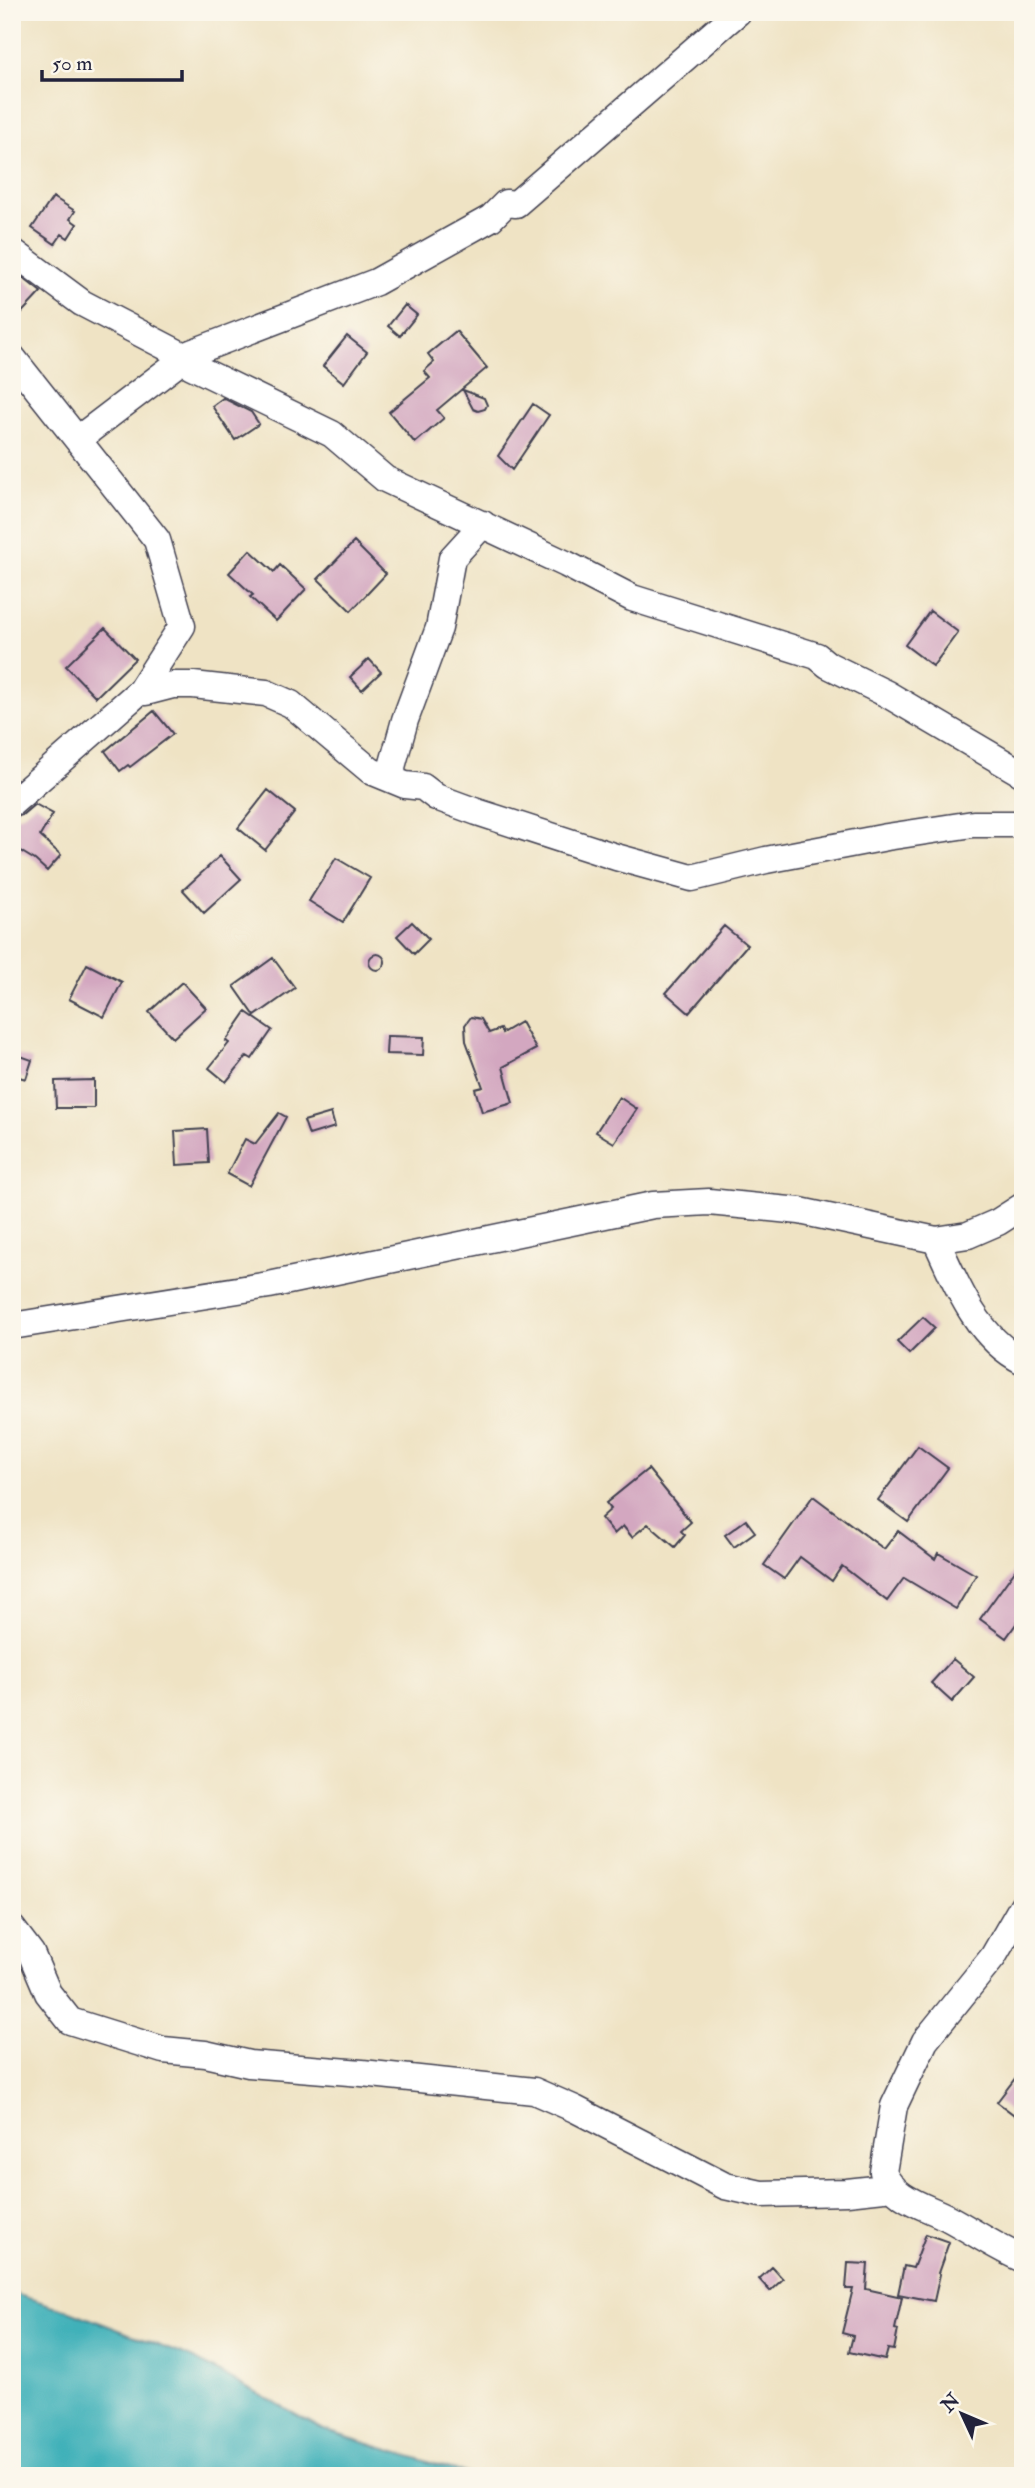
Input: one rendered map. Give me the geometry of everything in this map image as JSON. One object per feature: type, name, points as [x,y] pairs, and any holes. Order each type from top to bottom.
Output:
[{"type":"street","points":[[78,439],[191,353],[376,282],[491,218],[506,203],[516,204],[738,12]]},
{"type":"street","points":[[12,251],[82,303],[180,354],[182,360],[332,434],[385,479],[632,598],[817,656],[828,665],[887,694],[1023,774]]},
{"type":"street","points":[[12,357],[158,540],[182,626],[140,691],[12,803]]},
{"type":"street","points":[[393,780],[392,767],[405,720],[439,628],[453,558],[483,524]]},
{"type":"street","points":[[140,691],[173,685],[193,685],[266,693],[291,704],[370,771],[405,785],[423,787],[436,797],[477,812],[616,857],[692,878],[766,860],[887,837],[973,824],[1023,824]]},
{"type":"street","points":[[12,1326],[269,1284],[653,1205],[709,1202],[800,1211],[936,1240],[968,1235],[998,1222],[1023,1206]]},
{"type":"street","points":[[936,1240],[964,1302],[1005,1352],[1023,1361]]},
{"type":"street","points":[[1023,1905],[993,1957],[925,2041],[894,2106],[883,2172],[887,2181],[922,2208],[947,2217],[1004,2251],[1023,2259]]},
{"type":"street","points":[[12,1928],[31,1953],[48,1993],[70,2021],[163,2050],[205,2054],[249,2064],[534,2091],[575,2109],[724,2186],[761,2194],[847,2192],[894,2187]]},
{"type":"water","points":[[12,2293],[70,2311],[194,2359],[324,2430],[474,2476],[12,2476]]},
{"type":"building","points":[[53,197],[75,211],[70,219],[77,224],[68,238],[62,234],[55,244],[32,228]]},
{"type":"building","points":[[23,278],[41,292],[12,323],[12,289]]},
{"type":"building","points":[[405,305],[417,315],[400,336],[388,326]]},
{"type":"building","points":[[456,331],[487,368],[437,410],[444,418],[415,443],[389,412],[430,378],[424,371],[434,362],[428,354]]},
{"type":"building","points":[[347,336],[367,352],[344,383],[323,366]]},
{"type":"building","points":[[463,390],[484,398],[487,405],[485,409],[473,409]]},
{"type":"building","points":[[223,398],[251,412],[259,424],[235,440],[212,406]]},
{"type":"building","points":[[533,404],[549,415],[512,470],[498,456]]},
{"type":"building","points":[[354,542],[386,574],[351,611],[318,579]]},
{"type":"building","points":[[250,550],[274,572],[280,565],[306,589],[276,621],[229,573]]},
{"type":"building","points":[[930,611],[958,632],[933,666],[905,645]]},
{"type":"building","points":[[105,628],[135,659],[96,697],[66,666]]},
{"type":"building","points":[[369,659],[381,672],[362,690],[350,677]]},
{"type":"building","points":[[154,711],[173,734],[130,767],[128,765],[120,771],[105,751]]},
{"type":"building","points":[[268,790],[295,812],[265,850],[238,828]]},
{"type":"building","points":[[35,804],[53,814],[40,836],[61,855],[47,871],[12,846],[12,818],[22,815]]},
{"type":"building","points":[[220,856],[241,879],[204,913],[183,890]]},
{"type":"building","points":[[336,858],[370,878],[343,922],[309,901]]},
{"type":"building","points":[[412,922],[429,939],[414,954],[397,936]]},
{"type":"building","points":[[724,926],[747,945],[689,1013],[666,993]]},
{"type":"building","points":[[377,954],[385,962],[377,970],[369,962]]},
{"type":"building","points":[[273,958],[295,988],[255,1016],[234,986]]},
{"type":"building","points":[[87,964],[122,982],[104,1017],[69,999]]},
{"type":"building","points":[[182,982],[206,1008],[173,1038],[149,1012]]},
{"type":"building","points":[[246,1012],[272,1030],[252,1059],[247,1056],[226,1082],[209,1068],[229,1043],[226,1041]]},
{"type":"building","points":[[471,1017],[481,1019],[489,1033],[500,1029],[502,1033],[521,1022],[536,1049],[503,1067],[513,1103],[482,1112],[475,1089],[483,1087],[466,1041],[465,1025]]},
{"type":"building","points":[[387,1036],[424,1037],[423,1055],[386,1054]]},
{"type":"building","points":[[12,1053],[32,1060],[26,1079],[12,1075]]},
{"type":"building","points":[[94,1080],[94,1108],[56,1108],[55,1081]]},
{"type":"building","points":[[619,1097],[637,1109],[614,1143],[596,1132]]},
{"type":"building","points":[[279,1113],[286,1117],[249,1186],[227,1174],[245,1139],[255,1144]]},
{"type":"building","points":[[331,1113],[335,1127],[309,1135],[304,1121]]},
{"type":"building","points":[[207,1129],[209,1163],[177,1165],[175,1131]]},
{"type":"building","points":[[923,1317],[935,1328],[909,1354],[897,1342]]},
{"type":"building","points":[[918,1446],[948,1468],[908,1522],[878,1500]]},
{"type":"building","points":[[648,1469],[691,1522],[681,1531],[685,1535],[675,1547],[648,1524],[632,1537],[623,1526],[614,1534],[601,1518],[611,1509],[606,1503]]},
{"type":"building","points":[[813,1496],[884,1549],[898,1531],[935,1559],[938,1553],[976,1575],[956,1609],[904,1578],[887,1601],[842,1566],[832,1581],[800,1557],[784,1579],[764,1565]]},
{"type":"building","points":[[746,1520],[755,1532],[734,1547],[725,1535]]},
{"type":"building","points":[[1023,1559],[1023,1614],[1006,1638],[980,1619]]},
{"type":"building","points":[[953,1659],[974,1677],[952,1702],[931,1683]]},
{"type":"building","points":[[1023,2068],[1023,2109],[1017,2117],[997,2102]]},
{"type":"building","points":[[926,2234],[949,2242],[938,2273],[940,2274],[934,2301],[898,2294],[904,2266],[913,2268]]},
{"type":"building","points":[[848,2263],[868,2264],[866,2289],[902,2297],[895,2329],[898,2330],[894,2350],[888,2349],[885,2360],[849,2352],[853,2336],[842,2333],[853,2289],[846,2289]]},
{"type":"building","points":[[772,2267],[783,2279],[770,2291],[759,2279]]}]
